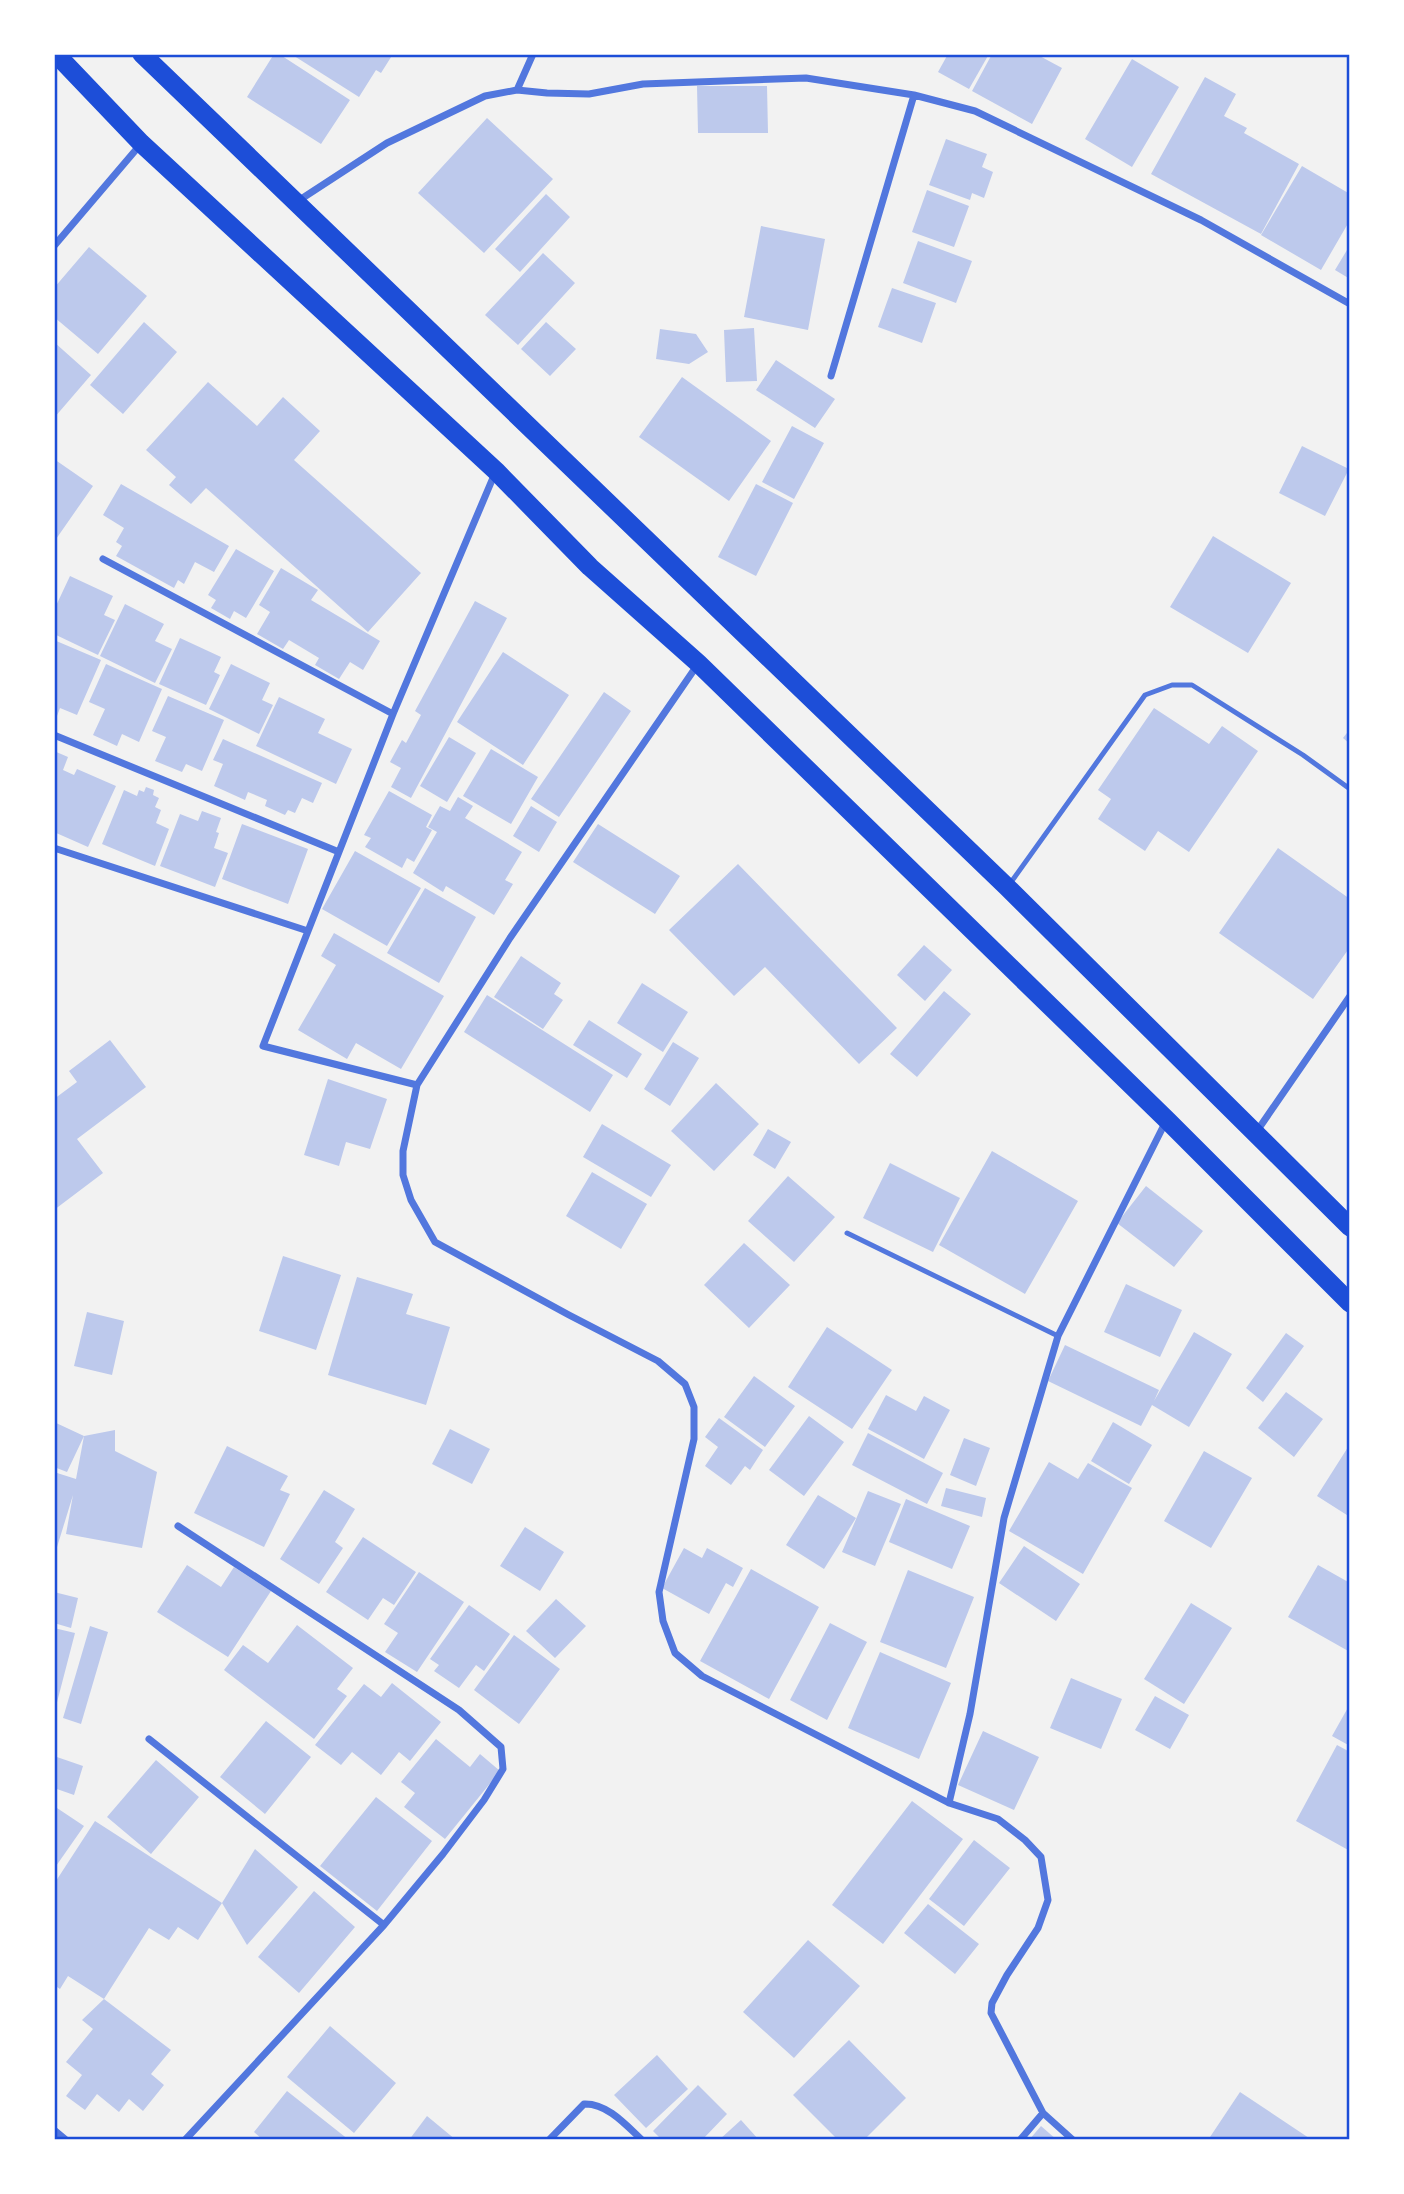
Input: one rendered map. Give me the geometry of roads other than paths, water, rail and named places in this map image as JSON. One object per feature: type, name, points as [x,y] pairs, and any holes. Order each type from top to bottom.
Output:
[{"type":"highway","points":[[56,54],[141,143],[496,471],[590,566],[698,663],[1167,1120],[1350,1303]]},
{"type":"highway","points":[[142,54],[1007,887],[1350,1227]]},
{"type":"street","points":[[517,90],[533,54]]},
{"type":"street","points":[[296,203],[387,144],[485,96],[517,90],[589,94],[643,84],[806,78],[914,95],[975,111],[1201,220],[1350,304]]},
{"type":"street","points":[[831,376],[914,95]]},
{"type":"street","points":[[54,246],[141,143]]},
{"type":"street","points":[[417,1085],[263,1046],[393,714],[496,471]]},
{"type":"street","points":[[103,559],[393,714]]},
{"type":"street","points":[[698,663],[510,938],[417,1085],[403,1152],[403,1175],[411,1200],[435,1242],[659,1361],[685,1384],[694,1407],[694,1439],[659,1592],[663,1621],[676,1653],[702,1676],[949,1803],[998,1819],[1025,1840],[1041,1857],[1048,1900],[1038,1928],[1007,1975],[992,2003],[991,2013],[1042,2113],[1073,2140]]},
{"type":"street","points":[[54,735],[339,852]]},
{"type":"street","points":[[54,848],[308,932]]},
{"type":"street","points":[[1255,1134],[1350,996]]},
{"type":"street","points":[[949,1803],[970,1714],[1004,1518],[1058,1336],[1167,1120]]},
{"type":"street","points":[[178,1526],[459,1710],[501,1747],[503,1769],[484,1800],[443,1854],[384,1925],[185,2140]]},
{"type":"street","points":[[149,1738],[384,1925]]},
{"type":"street","points":[[549,2140],[584,2104],[592,2104],[620,2119],[642,2140]]},
{"type":"street","points":[[1020,2140],[1042,2113]]},
{"type":"street","points":[[54,2130],[66,2140]]},
{"type":"lane","points":[[1007,887],[1145,695],[1172,685],[1192,685],[1214,697],[1350,789]]},
{"type":"lane","points":[[847,1233],[1058,1336]]}]
